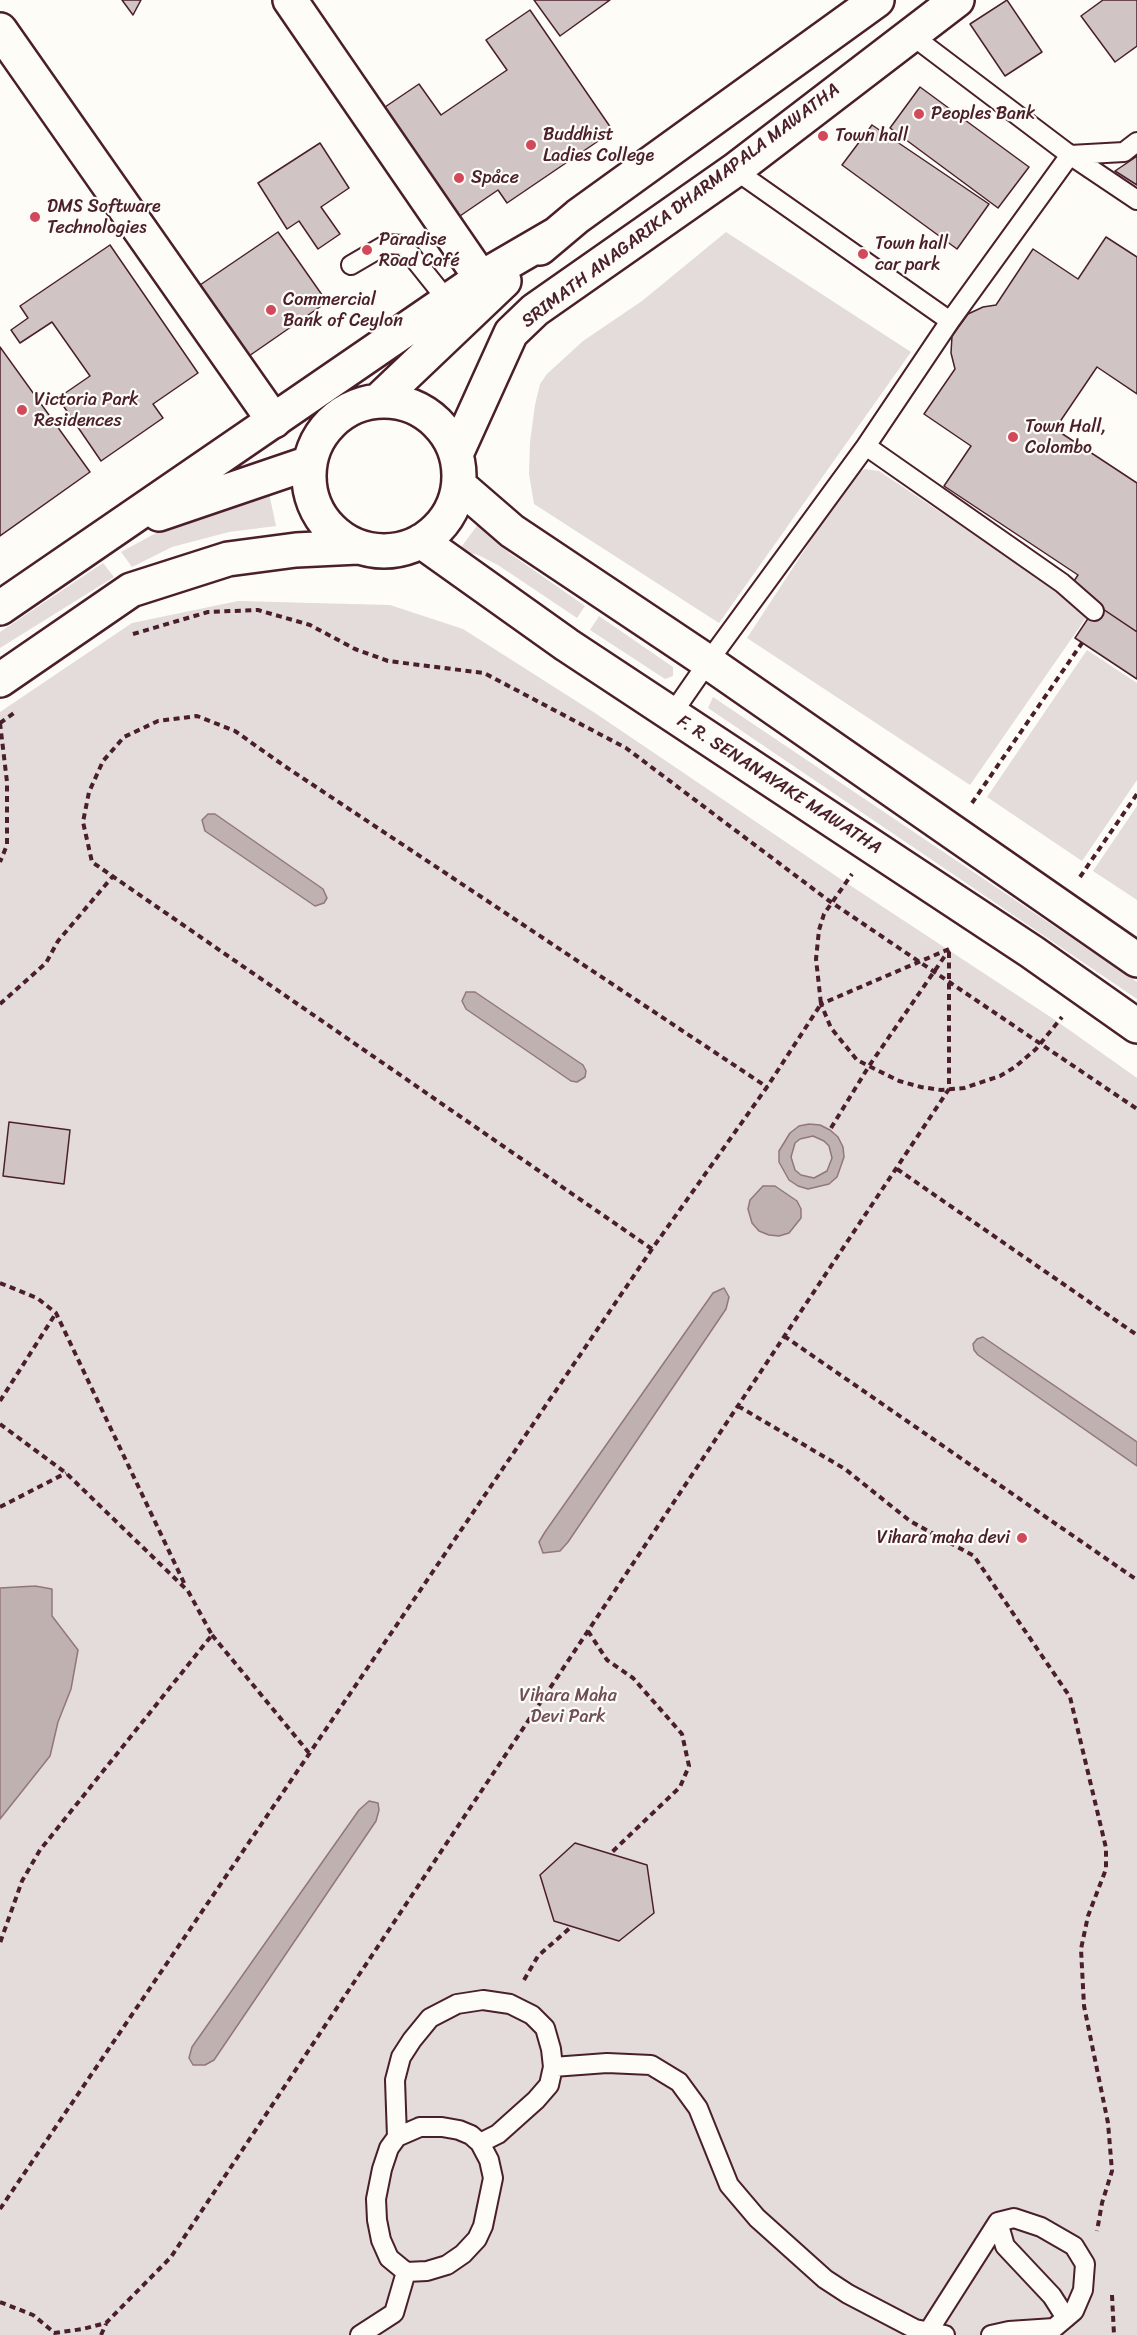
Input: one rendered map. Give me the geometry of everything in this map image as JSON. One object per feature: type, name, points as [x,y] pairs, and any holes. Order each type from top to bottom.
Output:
[{"type":"main road","points":[[290,0],[481,278]]},
{"type":"main road","points":[[0,608],[447,300],[555,235],[877,0]]},
{"type":"main road","name":"SRIMATH ANAGARIKA DHARMAPALA MAWATHA","points":[[457,452],[511,333],[535,310],[735,170],[957,0]]},
{"type":"main road","points":[[0,30],[274,420]]},
{"type":"main road","points":[[379,400],[555,235]]},
{"type":"main road","points":[[0,680],[131,590],[228,559],[296,550],[358,547],[379,551],[401,549],[421,542],[440,527],[453,508],[460,486],[460,469],[457,452],[445,430],[427,413],[404,403],[379,400],[359,404],[341,413],[326,427],[315,444],[309,464],[308,484],[314,504],[324,522],[340,537],[358,547]]},
{"type":"main road","points":[[100,541],[167,511],[309,464]]},
{"type":"main road","points":[[460,486],[513,531],[708,662],[1061,905],[1137,960]]},
{"type":"main road","name":"F. R. SENANAYAKE MAWATHA","points":[[421,542],[567,645],[870,845],[1137,1026]]},
{"type":"lane","points":[[910,34],[1070,155],[1137,200]]},
{"type":"lane","points":[[1070,155],[1124,152],[1137,142]]},
{"type":"lane","points":[[672,714],[866,446],[950,321],[1070,155]]},
{"type":"lane","points":[[735,170],[950,321]]},
{"type":"lane","points":[[351,265],[387,244],[403,245],[447,300]]},
{"type":"lane","points":[[866,446],[1062,583],[1094,610]]},
{"type":"lane","points":[[397,2137],[395,2080],[401,2057],[430,2018],[457,2004],[483,2000],[510,2004],[532,2015],[545,2028],[551,2049],[552,2067],[549,2085],[530,2107],[498,2134],[480,2143]]},
{"type":"lane","points":[[552,2067],[607,2063],[651,2065],[679,2082],[698,2108],[729,2185],[758,2218],[825,2279],[915,2329],[945,2335]]},
{"type":"lane","points":[[420,2127],[459,2130],[471,2135],[480,2143],[489,2160],[493,2178],[483,2226],[477,2239],[463,2254],[447,2265],[427,2271],[406,2272],[389,2258],[381,2240],[376,2220],[376,2199],[389,2148],[397,2137],[420,2127]]},
{"type":"lane","points":[[926,2333],[998,2222],[1014,2218],[1041,2227],[1074,2246],[1085,2264],[1083,2290],[1074,2311],[1054,2328],[1009,2331],[991,2335]]},
{"type":"lane","points":[[998,2222],[1005,2246],[1052,2296],[1066,2318]]},
{"type":"lane","points":[[360,2335],[394,2313],[406,2272]]},
{"type":"path","points":[[125,639],[135,633],[208,612],[258,610],[310,625],[355,650],[388,661],[484,674],[626,748],[832,902],[1137,1109]]},
{"type":"path","points":[[952,830],[1082,643]]},
{"type":"path","points":[[0,862],[7,845],[7,793],[0,723],[19,710]]},
{"type":"path","points":[[652,1249],[92,862],[83,822],[89,792],[103,761],[124,737],[158,721],[197,716],[235,730],[293,772],[766,1087]]},
{"type":"path","points":[[1061,905],[1137,794]]},
{"type":"path","points":[[870,845],[824,914],[816,944],[821,1004],[831,1028],[857,1060],[910,1084],[941,1090],[980,1084],[1015,1067],[1041,1043],[1084,989]]},
{"type":"path","points":[[0,1004],[46,963],[58,941],[113,876]]},
{"type":"path","points":[[0,2209],[821,1004],[949,949]]},
{"type":"path","points":[[831,1128],[869,1066],[949,949]]},
{"type":"path","points":[[101,2335],[106,2323],[171,2257],[949,1089],[949,949]]},
{"type":"path","points":[[897,1169],[1137,1335]]},
{"type":"path","points":[[0,1283],[37,1298],[56,1313],[188,1590],[213,1635],[309,1753]]},
{"type":"path","points":[[0,1401],[56,1313]]},
{"type":"path","points":[[784,1336],[1137,1580]]},
{"type":"path","points":[[738,1406],[845,1469],[910,1521],[974,1556],[1070,1697],[1106,1848],[1106,1869],[1088,1916],[1081,1949],[1084,2006],[1108,2123],[1112,2171],[1102,2203],[1097,2230],[1098,2238]]},
{"type":"path","points":[[0,1424],[66,1473],[188,1590]]},
{"type":"path","points":[[2,1506],[66,1473]]},
{"type":"path","points":[[588,1631],[607,1660],[633,1678],[682,1734],[689,1766],[680,1786],[610,1854]]},
{"type":"path","points":[[0,1943],[22,1881],[40,1850],[213,1635]]},
{"type":"path","points":[[510,2004],[538,1956],[571,1927]]},
{"type":"path","points":[[1111,2290],[1114,2335]]},
{"type":"path","points":[[0,2294],[1,2302],[33,2315],[55,2334],[83,2330],[106,2323]]},
{"type":"green space","points":[[726,232],[911,352],[719,623],[534,504],[529,474],[535,405],[540,384],[547,374],[583,341],[642,301]]},
{"type":"green space","points":[[865,469],[879,471],[1090,612],[970,785],[747,638],[853,476]]},
{"type":"green space","points":[[269,493],[276,526],[229,532],[172,547],[132,567],[121,552],[167,527]]},
{"type":"green space","points":[[479,523],[509,553],[585,606],[577,618],[498,565],[478,555],[459,550]]},
{"type":"green space","points":[[103,563],[114,577],[0,648],[0,632]]},
{"type":"green space","name":"Vihara Maha Devi Park","points":[[238,601],[390,605],[463,629],[595,713],[1058,1022],[1137,1078],[1137,2335],[0,2335],[0,712],[132,623]]},
{"type":"green space","points":[[599,616],[673,667],[673,676],[665,679],[590,630]]},
{"type":"green space","points":[[1087,650],[1137,683],[1137,780],[1082,861],[987,797]]},
{"type":"green space","points":[[713,697],[1137,982],[1137,999],[708,708]]},
{"type":"green space","points":[[1137,806],[1137,900],[1093,871]]},
{"type":"shaded area","points":[[208,814],[215,814],[323,889],[327,898],[324,903],[315,906],[205,831],[202,820]]},
{"type":"shaded area","points":[[466,992],[475,992],[583,1065],[586,1071],[585,1077],[577,1082],[571,1081],[466,1009],[462,1001]]},
{"type":"shaded area","points":[[820,1125],[838,1137],[843,1147],[844,1157],[837,1177],[829,1184],[808,1189],[798,1186],[789,1180],[779,1162],[779,1151],[790,1133],[799,1126]],"holes":[[[813,1136],[829,1146],[832,1158],[827,1171],[814,1178],[801,1175],[795,1170],[791,1157],[795,1143],[800,1139]]]},
{"type":"shaded area","points":[[763,1186],[775,1186],[797,1201],[801,1209],[801,1218],[789,1233],[779,1236],[769,1235],[759,1231],[752,1223],[748,1209],[750,1200]]},
{"type":"shaded area","points":[[724,1288],[729,1297],[726,1309],[568,1542],[560,1551],[543,1553],[539,1542],[545,1532],[713,1293]]},
{"type":"shaded area","points":[[983,1337],[1137,1442],[1137,1466],[978,1355],[973,1344],[977,1339]]},
{"type":"shaded area","points":[[35,1586],[52,1589],[52,1616],[78,1650],[71,1689],[58,1722],[50,1756],[0,1819],[0,1588]]},
{"type":"shaded area","points":[[369,1801],[378,1803],[376,1821],[214,2060],[205,2065],[193,2065],[189,2058],[192,2047],[359,1810]]},
{"type":"building","points":[[122,0],[141,0],[133,15]]},
{"type":"building","points":[[534,0],[610,0],[560,36]]},
{"type":"building","points":[[1007,0],[1042,52],[1005,76],[970,24]]},
{"type":"building","points":[[1103,0],[1137,0],[1137,46],[1115,62],[1081,16]]},
{"type":"building","points":[[530,10],[613,131],[507,203],[498,190],[457,218],[382,109],[419,84],[441,115],[507,70],[486,40]]},
{"type":"building","points":[[920,87],[1029,167],[998,208],[890,128]]},
{"type":"building","points":[[872,125],[989,204],[957,249],[842,165]]},
{"type":"building","points":[[320,143],[349,188],[321,207],[340,234],[318,249],[299,221],[287,229],[258,183]]},
{"type":"building","points":[[1137,156],[1137,185],[1115,171]]},
{"type":"building","points":[[278,232],[327,302],[249,356],[200,285]]},
{"type":"building","name":"Town Hall, Colombo","points":[[1106,237],[1137,257],[1137,394],[1097,367],[1055,429],[1137,483],[1137,632],[1070,587],[1078,575],[944,486],[971,446],[924,414],[955,369],[951,353],[952,336],[968,314],[983,307],[996,305],[1033,249],[1078,279]]},
{"type":"building","points":[[110,245],[198,373],[153,404],[163,418],[101,461],[58,398],[90,376],[52,322],[20,343],[11,330],[28,318],[20,306]]},
{"type":"building","name":"Victoria Park Residences","points":[[0,347],[90,472],[0,536]]},
{"type":"building","points":[[1097,605],[1137,632],[1137,679],[1075,638]]},
{"type":"building","points":[[9,1122],[70,1130],[64,1184],[3,1176]]},
{"type":"building","points":[[575,1843],[647,1865],[654,1913],[619,1941],[554,1921],[540,1875]]},
{"type":"place","name":"Peoples Bank","points":[[919,114]]},
{"type":"place","name":"Town hall","points":[[823,136]]},
{"type":"place","name":"Buddhist Ladies College","points":[[531,145]]},
{"type":"place","name":"Spåce","points":[[459,178]]},
{"type":"place","name":"DMS Software Technologies","points":[[35,217]]},
{"type":"place","name":"Paradise Road Café","points":[[367,250]]},
{"type":"place","name":"Town hall car park","points":[[863,254]]},
{"type":"place","name":"Commercial Bank of Ceylon","points":[[271,310]]},
{"type":"place","name":"Victoria Park Residences","points":[[22,410]]},
{"type":"place","name":"Town Hall, Colombo","points":[[1013,437]]},
{"type":"place","name":"Vihara maha devi","points":[[1022,1538]]}]
